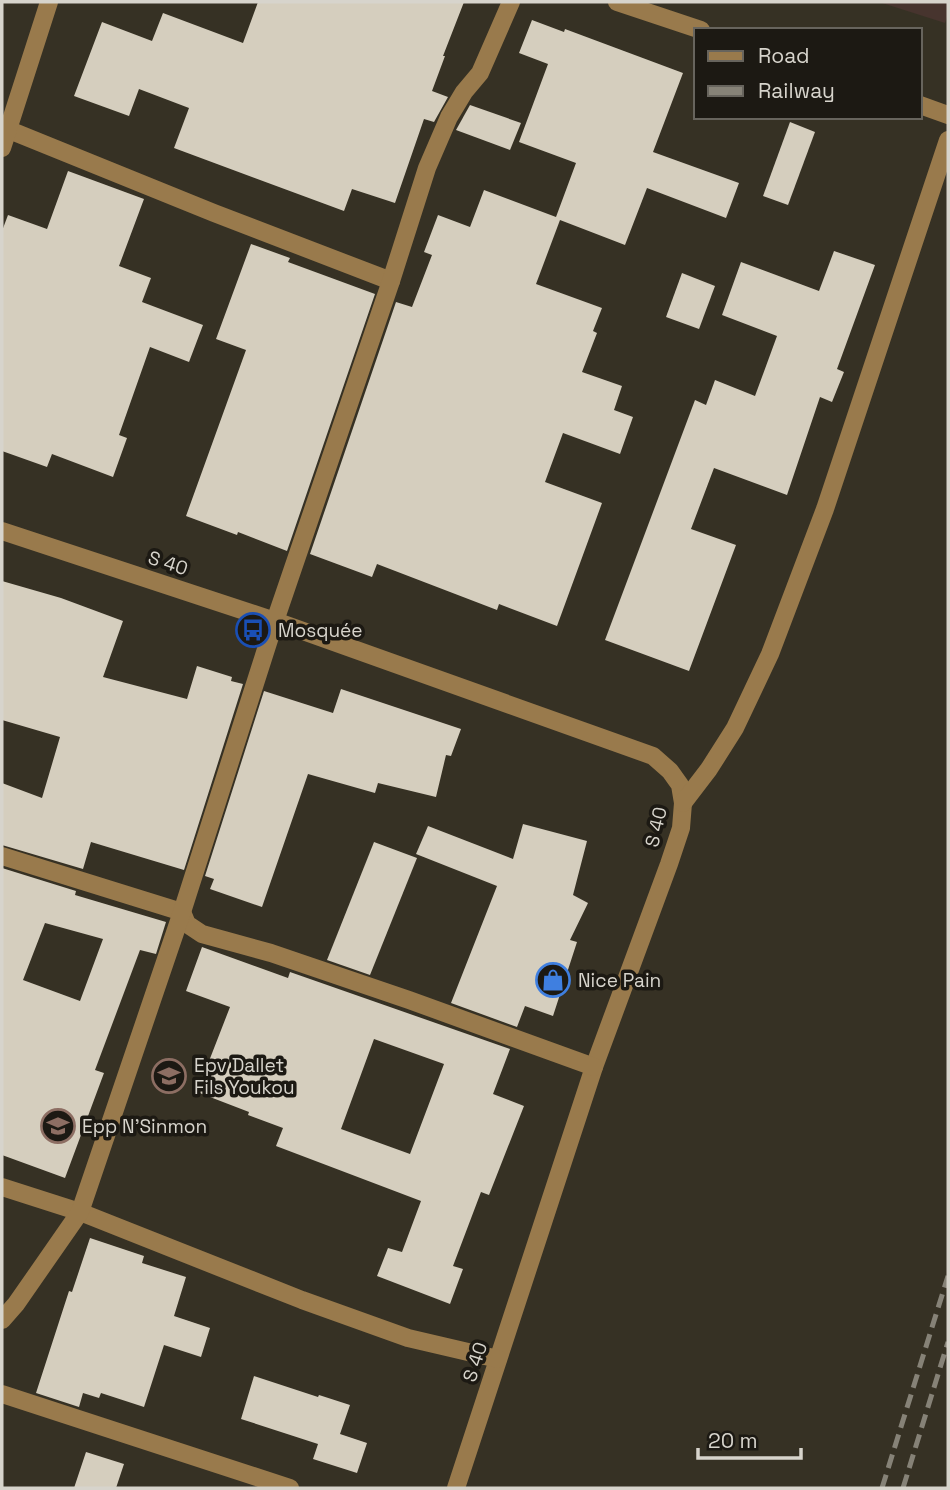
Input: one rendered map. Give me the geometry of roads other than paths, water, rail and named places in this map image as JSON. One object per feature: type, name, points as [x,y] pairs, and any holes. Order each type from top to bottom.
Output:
[{"type":"street","points":[[2,148],[5,129],[49,2]]},
{"type":"street","points":[[2,1320],[80,1212],[182,912],[275,621],[427,168],[449,117],[464,92],[480,73],[511,2]]},
{"type":"street","points":[[617,2],[695,28]]},
{"type":"street","points":[[922,106],[948,115]]},
{"type":"street","points":[[5,129],[391,281]]},
{"type":"street","points":[[683,803],[735,728],[770,654],[825,509],[948,140]]},
{"type":"street","name":"S 40","points":[[2,531],[275,621],[653,756],[670,771],[680,785],[683,803],[681,828],[594,1068],[456,1488]]},
{"type":"street","points":[[2,856],[182,912],[187,923],[202,934],[271,953],[409,1000],[594,1068]]},
{"type":"street","points":[[2,1187],[80,1212],[302,1300],[408,1338],[498,1359]]},
{"type":"street","points":[[2,1394],[290,1488]]},
{"type":"railway","points":[[882,1488],[948,1276]]},
{"type":"railway","points":[[903,1488],[948,1342]]},
{"type":"place","name":"Mosquée","points":[[253,630]]},
{"type":"place","name":"Nice Pain","points":[[553,980]]},
{"type":"place","name":"Epv Dallet Fils Youkou","points":[[169,1076]]},
{"type":"place","name":"Epp N'Sinmon","points":[[58,1126]]}]
